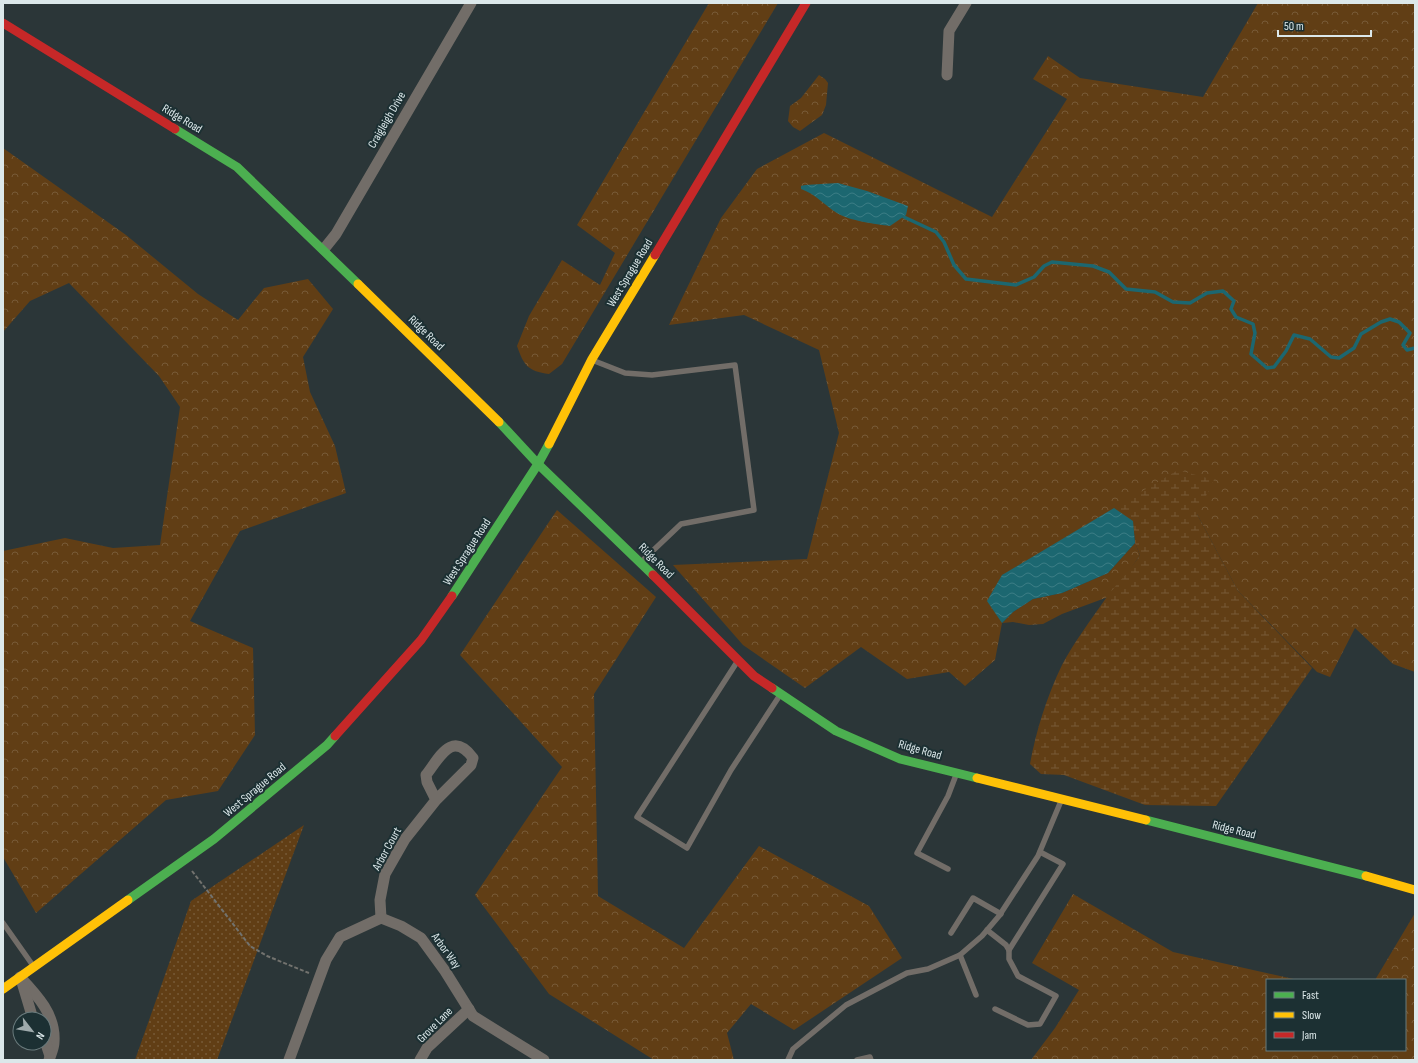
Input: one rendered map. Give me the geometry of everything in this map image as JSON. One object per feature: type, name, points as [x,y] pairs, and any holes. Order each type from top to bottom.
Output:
[{"type":"main road","name":"West Sprague Road","points":[[3,989],[214,839],[327,745],[421,640],[441,614],[538,464],[592,360],[806,3]]},
{"type":"main road","name":"Ridge Road","points":[[3,23],[237,167],[324,249],[479,401],[538,464],[641,562],[754,676],[836,731],[900,759],[1349,871],[1415,890]]},
{"type":"street","name":"Craigleigh Drive","points":[[324,249],[336,234],[471,3]]},
{"type":"street","points":[[947,75],[949,31],[966,3]]},
{"type":"street","name":"Arbor Court","points":[[381,918],[380,900],[386,874],[405,839],[436,800],[471,765],[472,758],[461,746],[456,745],[447,748],[426,775],[427,782],[436,800]]},
{"type":"street","points":[[289,1060],[326,960],[340,937],[381,918]]},
{"type":"street","name":"Arbor Way","points":[[381,918],[401,926],[420,938],[445,970],[473,1016],[544,1060]]},
{"type":"street","points":[[20,977],[31,1011]]},
{"type":"street","points":[[20,977],[42,1001],[54,1029],[54,1044],[50,1058]]},
{"type":"street","name":"Grove Lane","points":[[420,1060],[427,1048],[469,1009]]},
{"type":"lane","points":[[592,360],[625,373],[652,375],[735,365],[754,510],[681,524],[641,562]]},
{"type":"lane","points":[[738,660],[637,816],[687,848],[731,770],[780,694]]},
{"type":"lane","points":[[948,870],[917,853],[948,796],[957,773]]},
{"type":"lane","points":[[788,1060],[793,1049],[846,1004],[907,973],[928,969],[960,955],[987,930],[1001,914],[1040,852],[1062,799]]},
{"type":"lane","points":[[1009,950],[1063,864],[1040,852]]},
{"type":"lane","points":[[951,933],[973,898],[1001,914]]},
{"type":"lane","points":[[3,923],[34,967]]},
{"type":"lane","points":[[987,930],[1006,945],[1009,950],[1009,959],[1018,976],[1056,996],[1040,1024],[1028,1025],[995,1009]]},
{"type":"lane","points":[[960,955],[976,995]]},
{"type":"lane","points":[[857,1060],[870,1057],[871,1060]]},
{"type":"path","points":[[184,860],[250,946],[267,956],[319,977]]},
{"type":"green space","points":[[709,3],[778,3],[562,364],[549,374],[531,369],[525,363],[517,346],[529,316],[562,260],[600,285],[615,253],[577,225]]},
{"type":"green space","points":[[1258,3],[1415,3],[1415,672],[1393,664],[1355,628],[1330,677],[1317,672],[1238,591],[1197,514],[1002,575],[1002,623],[995,660],[965,686],[949,672],[907,679],[861,647],[805,688],[743,645],[673,565],[807,559],[839,433],[819,350],[744,315],[669,325],[721,218],[757,169],[824,133],[992,217],[1067,99],[1033,79],[1048,56],[1080,78],[1203,97]]},
{"type":"green space","points":[[819,75],[828,83],[826,105],[822,115],[800,131],[793,127],[788,121],[790,106],[801,98]]},
{"type":"green space","points":[[3,148],[126,235],[198,294],[238,320],[264,288],[308,279],[333,309],[303,357],[310,392],[335,446],[346,493],[240,531],[190,621],[253,648],[255,735],[218,791],[166,800],[36,913],[3,857],[3,551],[65,538],[113,548],[160,545],[180,407],[159,376],[69,283],[30,301],[3,332]]},
{"type":"green space","points":[[1178,470],[1214,480],[1197,514],[1238,591],[1312,668],[1216,806],[1145,805],[1064,775],[1041,774],[1030,764],[1035,739],[1043,714],[1062,665],[1077,639],[1106,598],[1140,555],[1135,543],[1133,521],[1114,508]]},
{"type":"green space","points":[[557,510],[656,597],[594,694],[598,896],[684,948],[759,846],[869,906],[902,958],[794,1030],[751,1004],[727,1033],[734,1060],[654,1060],[549,994],[475,895],[562,767],[460,655]]},
{"type":"green space","points":[[1135,543],[1140,555],[1128,573],[1108,597],[1062,614],[1043,624],[1029,625],[1013,622],[1002,623],[1013,612],[1033,599],[1062,593],[1108,573]]},
{"type":"green space","points":[[304,825],[217,1060],[135,1060],[191,901]]},
{"type":"green space","points":[[1073,894],[1173,952],[1294,979],[1266,979],[1266,1051],[1406,1051],[1406,979],[1376,979],[1415,913],[1415,1060],[1031,1060],[1055,1028],[1079,990],[1032,963]]},
{"type":"water","points":[[838,183],[867,191],[908,206],[906,215],[890,226],[856,220],[842,216],[816,197],[801,189],[801,186],[805,185]]},
{"type":"water","points":[[1114,508],[1133,521],[1135,543],[1108,573],[1062,593],[1033,599],[1013,612],[1002,623],[987,601],[1002,575]]},
{"type":"waterway","points":[[904,217],[936,232],[944,242],[954,265],[966,279],[1016,285],[1034,277],[1044,266],[1052,262],[1093,266],[1109,272],[1126,289],[1155,292],[1173,302],[1190,303],[1207,293],[1223,291],[1234,301],[1231,309],[1236,317],[1253,324],[1255,333],[1251,354],[1267,368],[1274,367],[1286,351],[1294,335],[1310,339],[1331,357],[1339,358],[1354,348],[1361,334],[1381,322],[1390,319],[1399,322],[1410,333],[1403,345],[1407,350],[1415,348]]},
{"type":"traffic: fast","points":[[175,129],[237,167],[358,284]]},
{"type":"traffic: fast","points":[[499,422],[538,464],[653,575]]},
{"type":"traffic: fast","points":[[452,596],[538,464],[549,444]]},
{"type":"traffic: fast","points":[[772,688],[836,731],[900,759],[977,778]]},
{"type":"traffic: fast","points":[[128,900],[214,839],[327,745],[335,736]]},
{"type":"traffic: fast","points":[[1146,820],[1366,876]]},
{"type":"traffic: slow","points":[[549,444],[592,359],[655,255]]},
{"type":"traffic: slow","points":[[358,284],[499,422]]},
{"type":"traffic: slow","points":[[977,778],[1146,820]]},
{"type":"traffic: slow","points":[[1366,876],[1415,890]]},
{"type":"traffic: slow","points":[[3,989],[128,900]]},
{"type":"traffic: jam","points":[[655,255],[806,3]]},
{"type":"traffic: jam","points":[[3,23],[175,129]]},
{"type":"traffic: jam","points":[[653,575],[754,676],[772,688]]},
{"type":"traffic: jam","points":[[335,736],[421,640],[452,596]]}]
